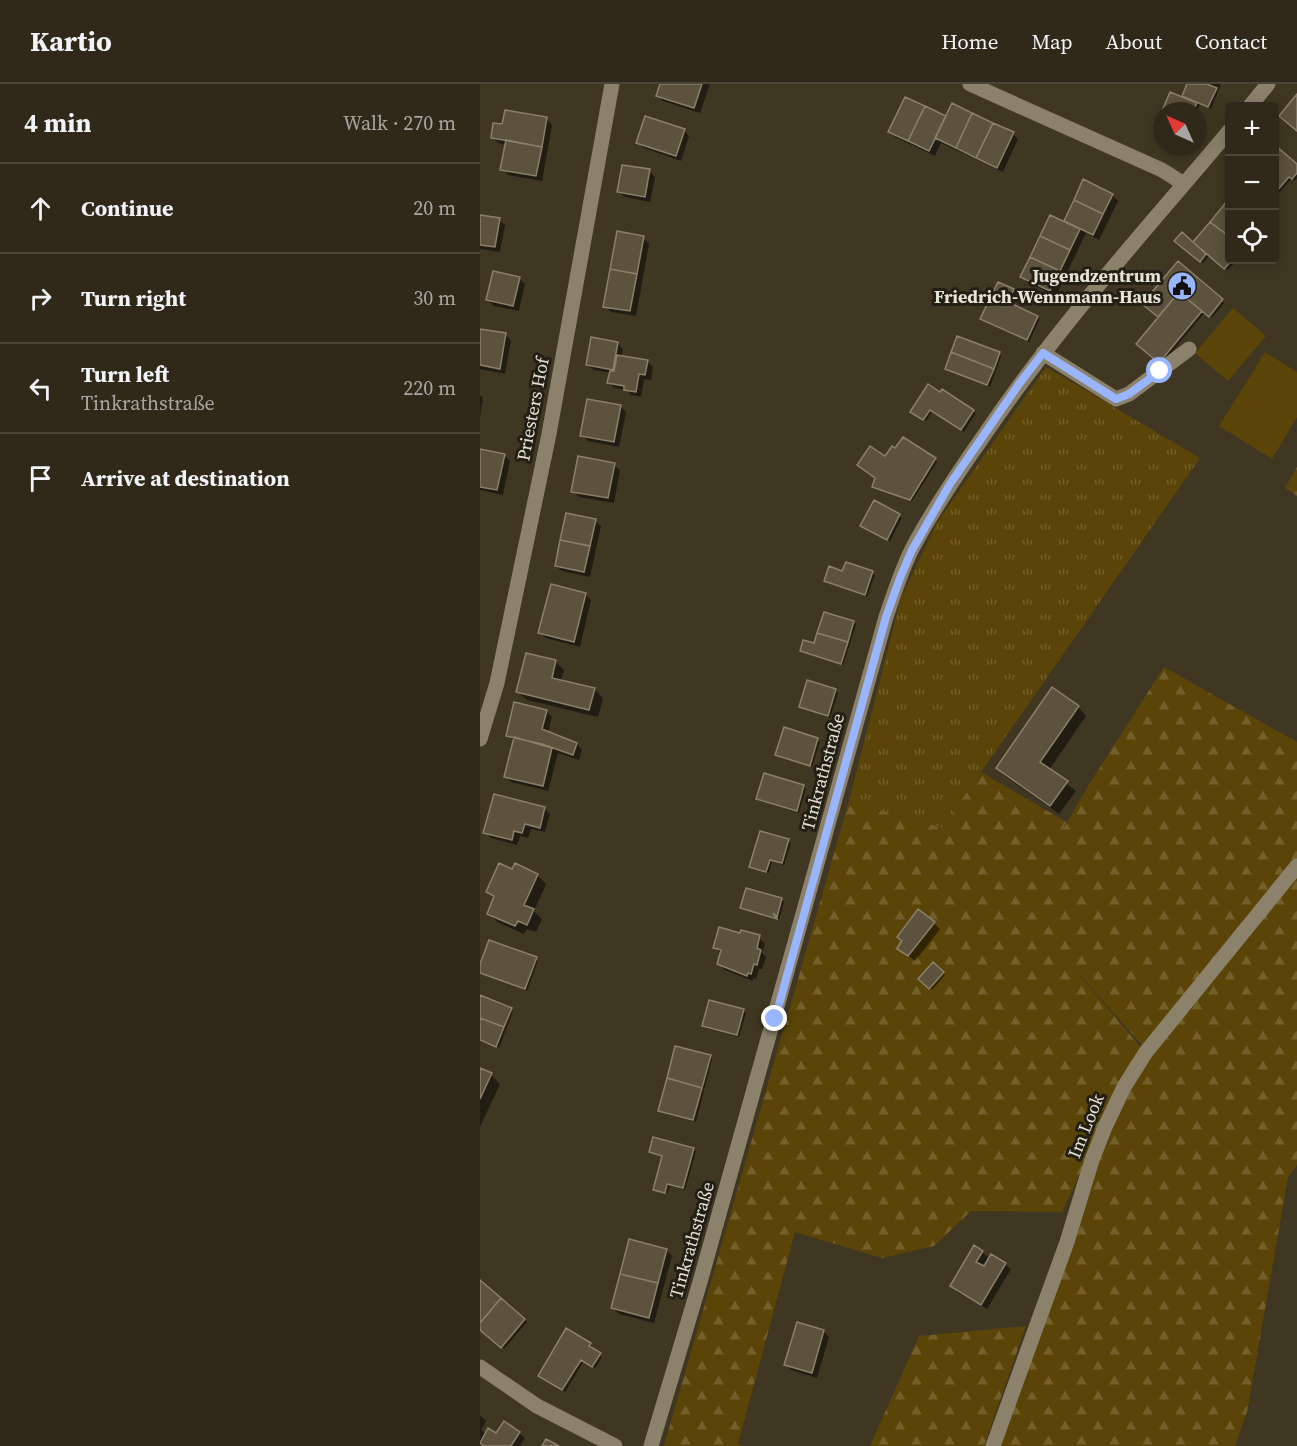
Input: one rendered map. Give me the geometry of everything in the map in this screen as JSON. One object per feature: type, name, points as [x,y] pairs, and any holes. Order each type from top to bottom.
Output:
[{"type":"street","name":"Priesters Hof","points":[[480,739],[497,683],[546,446],[612,84]]},
{"type":"street","points":[[970,84],[1162,170],[1184,184]]},
{"type":"street","points":[[1253,102],[1269,84]]},
{"type":"street","name":"Tinkrathstraße","points":[[651,1446],[700,1282],[893,597],[912,550],[950,484],[1019,384],[1225,136]]},
{"type":"street","points":[[1043,353],[1116,399],[1129,394],[1189,348]]},
{"type":"street","name":"Im Look","points":[[993,1446],[1067,1242],[1104,1127],[1124,1087],[1146,1052],[1297,866]]},
{"type":"street","points":[[480,1367],[537,1406],[615,1446]]},
{"type":"green space","points":[[1233,308],[1266,336],[1228,381],[1195,353]]},
{"type":"green space","points":[[1265,352],[1297,372],[1297,417],[1272,459],[1219,426]]},
{"type":"green space","points":[[1046,367],[1200,458],[942,828],[849,801],[901,598],[938,521]]},
{"type":"green space","points":[[1297,467],[1297,496],[1285,488]]},
{"type":"green space","points":[[1164,667],[1297,742],[1297,1165],[1288,1177],[1247,1412],[1235,1446],[998,1446],[1109,1123],[1149,1053],[1066,959],[1143,1050],[1102,1126],[1062,1212],[971,1211],[934,1246],[882,1258],[795,1232],[738,1444],[743,1446],[664,1446],[849,801],[942,828],[981,772],[1066,822],[1062,831]]},
{"type":"green space","points":[[1026,1326],[984,1446],[870,1446],[919,1336]]},
{"type":"building","points":[[660,84],[702,84],[694,108],[656,96]]},
{"type":"building","points":[[1187,84],[1207,84],[1217,88],[1208,107],[1207,102],[1196,102],[1182,96]]},
{"type":"building","points":[[1170,92],[1195,102],[1166,102]]},
{"type":"building","points":[[1297,94],[1297,131],[1279,116]]},
{"type":"building","points":[[905,97],[925,106],[908,141],[888,132]]},
{"type":"building","points":[[952,103],[972,113],[956,148],[935,138]]},
{"type":"building","points":[[925,106],[946,116],[929,151],[908,141]]},
{"type":"building","points":[[505,110],[547,117],[542,147],[491,138],[493,123],[502,124]]},
{"type":"building","points":[[972,113],[993,123],[976,158],[956,148]]},
{"type":"building","points":[[645,116],[685,129],[676,156],[636,143]]},
{"type":"building","points":[[993,123],[1014,132],[997,168],[976,158]]},
{"type":"building","points":[[506,140],[542,147],[536,176],[500,170]]},
{"type":"building","points":[[1279,148],[1297,164],[1297,173],[1292,179],[1289,177],[1279,189]]},
{"type":"building","points":[[622,165],[650,169],[645,197],[617,192]]},
{"type":"building","points":[[1083,179],[1113,194],[1103,214],[1074,200]]},
{"type":"building","points":[[1074,200],[1103,214],[1093,235],[1064,221]]},
{"type":"building","points":[[1225,204],[1225,233],[1210,222]]},
{"type":"building","points":[[480,215],[500,218],[495,247],[480,245]]},
{"type":"building","points":[[1050,215],[1080,229],[1070,250],[1040,236]]},
{"type":"building","points":[[1210,222],[1225,233],[1225,264],[1228,264],[1224,269],[1193,242]]},
{"type":"building","points":[[617,231],[644,236],[637,274],[610,269]]},
{"type":"building","points":[[1182,232],[1206,254],[1200,262],[1174,241]]},
{"type":"building","points":[[1040,236],[1070,250],[1060,271],[1030,257]]},
{"type":"building","points":[[1030,257],[1060,271],[1050,291],[1020,277]]},
{"type":"building","name":"Jugendzentrum Friedrich-Wennmann-Haus","points":[[1178,261],[1223,299],[1209,317],[1179,292],[1158,317],[1142,304]]},
{"type":"building","points":[[610,269],[637,274],[630,311],[603,307]]},
{"type":"building","points":[[493,271],[520,277],[513,306],[486,300]]},
{"type":"building","points":[[998,282],[1014,289],[1008,302],[1038,316],[1027,340],[980,319]]},
{"type":"building","points":[[1179,292],[1202,311],[1159,363],[1136,344]]},
{"type":"building","points":[[480,329],[506,333],[500,369],[480,365]]},
{"type":"building","points":[[957,336],[1000,352],[994,369],[951,352]]},
{"type":"building","points":[[591,337],[618,342],[613,370],[586,365]]},
{"type":"building","points":[[951,352],[994,369],[987,385],[945,369]]},
{"type":"building","points":[[617,355],[648,360],[645,375],[639,374],[636,392],[624,390],[624,386],[607,383],[610,371],[614,371]]},
{"type":"building","points":[[928,384],[940,392],[942,389],[974,410],[961,430],[930,410],[923,420],[910,412]]},
{"type":"building","points":[[587,399],[621,405],[614,442],[580,436]]},
{"type":"building","points":[[903,437],[936,458],[910,500],[872,487],[875,478],[857,465],[870,446],[885,456]]},
{"type":"building","points":[[480,449],[505,454],[497,490],[480,487]]},
{"type":"building","points":[[578,456],[615,463],[608,498],[571,492]]},
{"type":"building","points":[[874,500],[900,514],[887,540],[860,526]]},
{"type":"building","points":[[566,513],[596,519],[590,546],[560,540]]},
{"type":"building","points":[[560,540],[590,546],[584,572],[555,566]]},
{"type":"building","points":[[846,562],[873,571],[865,595],[824,581],[829,566],[842,571]]},
{"type":"building","points":[[551,584],[586,593],[574,642],[538,633]]},
{"type":"building","points":[[824,612],[854,621],[848,642],[817,633]]},
{"type":"building","points":[[817,633],[848,642],[841,664],[800,651],[803,640],[814,643]]},
{"type":"building","points":[[526,653],[556,660],[552,678],[595,688],[589,710],[516,692]]},
{"type":"building","points":[[807,680],[836,689],[828,716],[799,707]]},
{"type":"building","points":[[1052,687],[1079,706],[1040,762],[1068,781],[1050,806],[996,768]]},
{"type":"building","points":[[514,702],[547,710],[542,729],[577,743],[573,755],[542,744],[506,736]]},
{"type":"building","points":[[784,727],[818,738],[810,766],[775,755]]},
{"type":"building","points":[[514,737],[552,748],[543,786],[504,777]]},
{"type":"building","points":[[764,773],[804,785],[797,811],[756,799]]},
{"type":"building","points":[[494,794],[545,807],[540,828],[525,824],[522,833],[514,831],[512,840],[483,833]]},
{"type":"building","points":[[760,831],[789,839],[782,863],[770,860],[766,872],[749,867]]},
{"type":"building","points":[[499,863],[512,869],[515,863],[538,874],[524,905],[534,909],[527,925],[518,921],[515,926],[487,914],[494,896],[486,892]]},
{"type":"building","points":[[746,888],[782,898],[777,917],[773,913],[777,919],[740,908]]},
{"type":"building","points":[[918,909],[935,922],[908,956],[897,949],[902,941],[897,937]]},
{"type":"building","points":[[719,927],[740,933],[741,930],[760,935],[757,948],[761,950],[757,965],[754,964],[751,974],[748,973],[747,976],[717,964],[721,950],[713,948]]},
{"type":"building","points":[[489,940],[537,957],[525,989],[480,973],[480,964]]},
{"type":"building","points":[[933,962],[944,972],[929,989],[918,979]]},
{"type":"building","points":[[480,995],[512,1008],[504,1027],[480,1018]]},
{"type":"building","points":[[709,1000],[744,1009],[737,1035],[702,1026]]},
{"type":"building","points":[[480,1018],[504,1027],[496,1047],[480,1040]]},
{"type":"building","points":[[675,1046],[711,1055],[702,1088],[667,1078]]},
{"type":"building","points":[[480,1068],[492,1073],[480,1099]]},
{"type":"building","points":[[667,1078],[702,1088],[693,1120],[658,1111]]},
{"type":"building","points":[[653,1137],[694,1148],[683,1188],[667,1184],[665,1193],[653,1190],[662,1156],[649,1152]]},
{"type":"building","points":[[629,1239],[667,1249],[658,1283],[620,1274]]},
{"type":"building","points":[[974,1245],[983,1251],[976,1262],[984,1266],[991,1254],[1006,1263],[981,1305],[950,1286]]},
{"type":"building","points":[[620,1274],[658,1283],[649,1318],[611,1308]]},
{"type":"building","points":[[480,1280],[501,1298],[480,1323]]},
{"type":"building","points":[[501,1298],[525,1319],[501,1348],[480,1330],[480,1323]]},
{"type":"building","points":[[797,1322],[824,1330],[812,1373],[784,1365]]},
{"type":"building","points":[[566,1328],[591,1343],[589,1346],[601,1353],[592,1367],[581,1360],[562,1390],[538,1376]]},
{"type":"building","points":[[504,1421],[520,1432],[511,1446],[484,1446],[480,1443],[488,1428],[496,1433]]},
{"type":"building","points":[[546,1439],[559,1446],[542,1446]]},
{"type":"place","name":"Jugendzentrum Friedrich-Wennmann-Haus","points":[[1182,286]]},
{"type":"route","points":[[775,1019],[886,617],[912,550],[950,484],[1043,353],[1116,399],[1129,394],[1160,371]]}]
